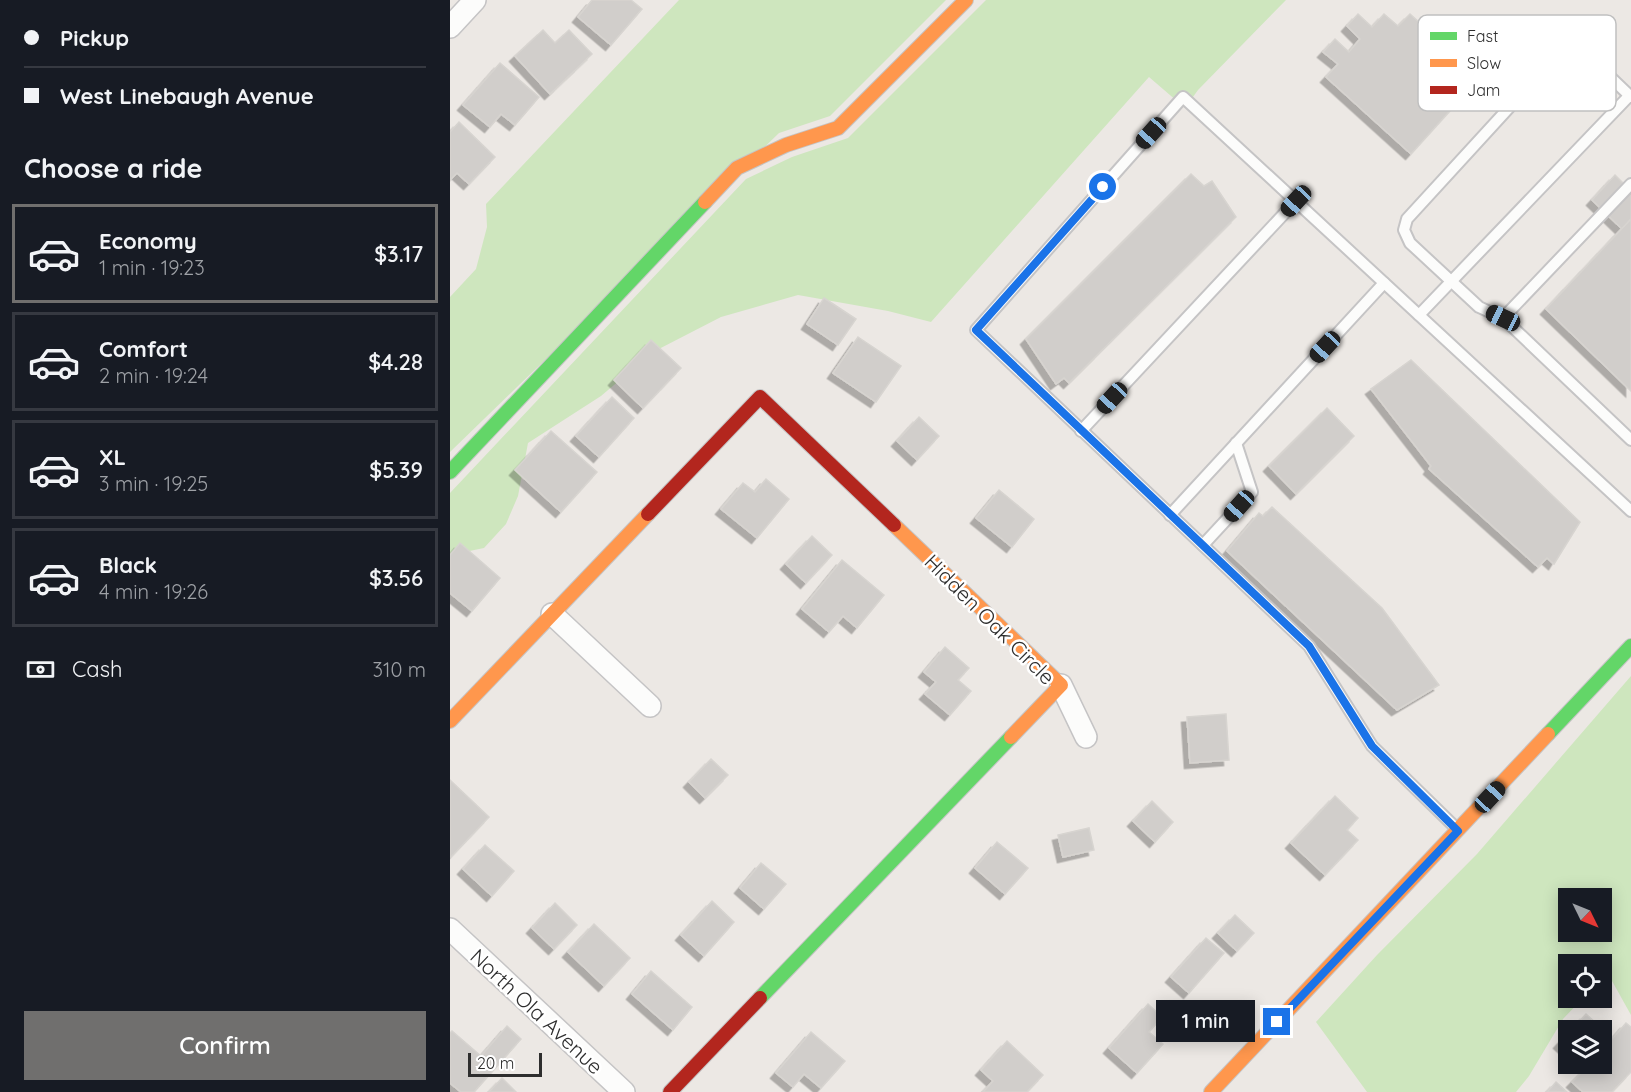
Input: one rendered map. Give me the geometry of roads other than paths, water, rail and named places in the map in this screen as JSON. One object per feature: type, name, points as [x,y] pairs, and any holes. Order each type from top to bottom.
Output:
[{"type":"street","points":[[450,27],[475,0]]},
{"type":"street","points":[[450,472],[737,168],[786,145],[838,128],[966,0]]},
{"type":"street","name":"Hidden Oak Circle","points":[[450,721],[760,397],[1061,685],[670,1092]]},
{"type":"street","points":[[552,615],[650,706]]},
{"type":"street","points":[[1211,1092],[1631,646]]},
{"type":"street","points":[[1061,685],[1086,737]]},
{"type":"street","name":"North Ola Avenue","points":[[450,929],[624,1092]]},
{"type":"lane","points":[[1616,83],[1630,96],[1616,110]]},
{"type":"lane","points":[[1458,831],[1372,746],[1309,646],[976,330],[1183,97],[1631,512]]},
{"type":"lane","points":[[1506,111],[1407,219],[1404,230],[1410,243],[1479,308],[1503,318],[1631,440]]},
{"type":"lane","points":[[1419,315],[1615,111]]},
{"type":"lane","points":[[1503,318],[1631,184]]},
{"type":"lane","points":[[1081,431],[1296,201]]},
{"type":"lane","points":[[1170,515],[1384,282]]},
{"type":"lane","points":[[1203,545],[1252,492],[1236,443]]}]
